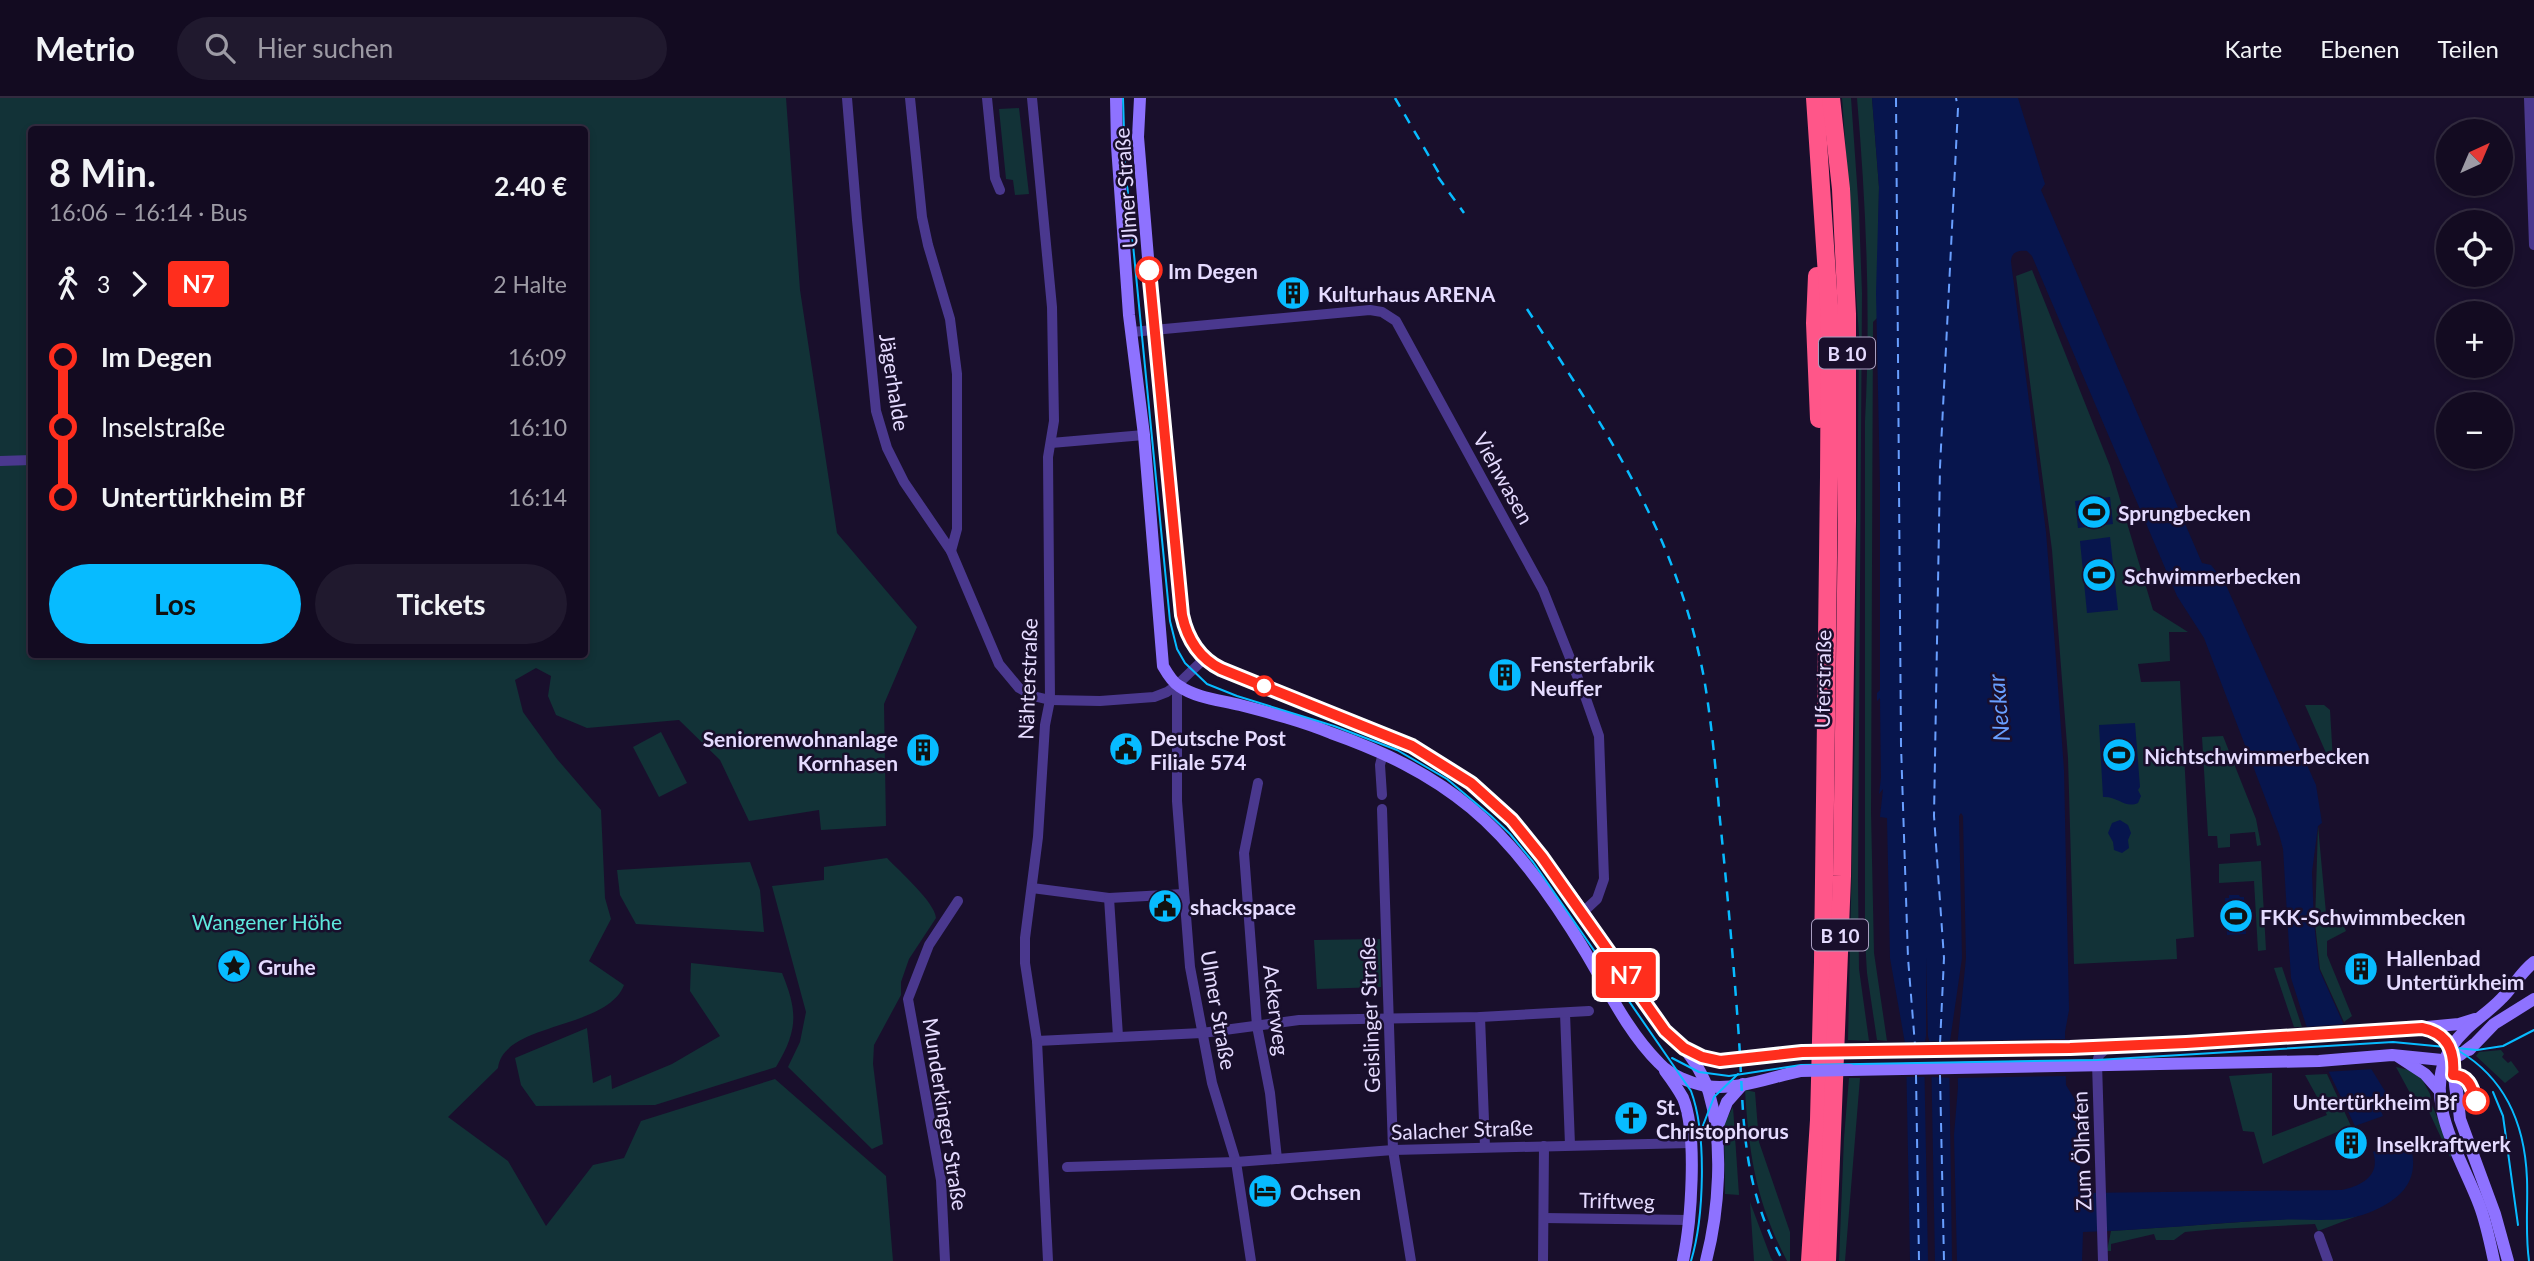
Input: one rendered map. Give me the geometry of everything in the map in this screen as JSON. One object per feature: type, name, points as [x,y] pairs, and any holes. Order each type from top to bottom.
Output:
[{"type":"highway","points":[[1804,98],[1817,250],[1815,323],[1821,456],[1829,477]]},
{"type":"highway","name":"Uferstraße","points":[[1810,1261],[1819,1120],[1824,948],[1830,320],[1821,152],[1815,98]]},
{"type":"highway","name":"Uferstraße","points":[[1828,1261],[1842,890],[1847,521],[1847,314],[1841,189],[1831,98]]},
{"type":"street","name":"Jägerhalde","points":[[847,98],[876,411],[887,448],[904,482],[951,551],[999,664],[1019,688],[1033,696],[1050,700]]},
{"type":"street","points":[[910,98],[922,218],[950,319],[957,374],[957,529],[951,551]]},
{"type":"street","points":[[987,98],[995,178],[1000,190]]},
{"type":"street","name":"Nähterstraße","points":[[1032,98],[1052,307],[1054,422],[1048,457],[1050,700],[1045,725],[1038,837],[1025,963],[1037,1041],[1048,1261]]},
{"type":"street","name":"Ulmer Straße","points":[[1116,98],[1117,146],[1132,332],[1144,435],[1163,666],[1172,689],[1177,718],[1177,801],[1190,967],[1212,1083],[1236,1162],[1251,1261]]},
{"type":"street","name":"Ulmer Straße","points":[[1140,98],[1138,137],[1182,615],[1190,639],[1205,658]]},
{"type":"street","points":[[2529,98],[2534,245]]},
{"type":"street","name":"Viehwasen","points":[[1132,332],[1370,310],[1387,314],[1396,321],[1544,590],[1599,736],[1604,878],[1597,899],[1582,913]]},
{"type":"street","points":[[1051,443],[1144,435]]},
{"type":"street","points":[[0,461],[28,460]]},
{"type":"street","points":[[1050,700],[1154,697],[1172,689],[1205,658],[1221,669],[1412,746],[1454,771],[1512,820],[1542,857],[1672,1038],[1697,1055],[1720,1061],[1802,1052],[2065,1048],[2351,1033],[2459,1024],[2478,1017],[2502,999],[2517,978],[2534,962]]},
{"type":"street","points":[[1172,689],[1272,713],[1383,753],[1444,787],[1496,831],[1550,899],[1617,1007],[1682,1097],[1690,1143],[1689,1220],[1683,1261]]},
{"type":"street","points":[[1382,795],[1380,765],[1383,753]]},
{"type":"street","name":"Ackerweg","points":[[1258,783],[1244,853],[1257,1026],[1270,1094],[1277,1159]]},
{"type":"street","name":"Geislinger Straße","points":[[1382,809],[1393,1150],[1411,1261]]},
{"type":"street","points":[[1032,888],[1109,898],[1184,894]]},
{"type":"street","points":[[1109,898],[1118,1036]]},
{"type":"street","name":"Munderkinger Straße","points":[[945,1261],[940,1180],[908,999],[929,945],[958,901]]},
{"type":"street","points":[[2457,1098],[2459,1070],[2473,1045],[2494,1024],[2534,999]]},
{"type":"street","points":[[1037,1041],[1202,1032],[1299,1020],[1480,1017],[1588,1011]]},
{"type":"street","points":[[1565,1013],[1570,1145]]},
{"type":"street","points":[[1480,1017],[1485,1147]]},
{"type":"street","points":[[2478,1017],[2450,1055],[2439,1090],[2444,1119],[2482,1212],[2494,1261]]},
{"type":"street","points":[[2392,1055],[2408,1050],[2434,1051],[2438,1039],[2424,1028]]},
{"type":"street","points":[[2424,1028],[2441,1035],[2450,1055],[2462,1126],[2495,1214],[2508,1261]]},
{"type":"street","points":[[2223,1063],[2221,1054],[2235,1039]]},
{"type":"street","name":"Zum Ölhafen","points":[[2103,1261],[2097,1066],[2099,1055],[2110,1045]]},
{"type":"street","points":[[1660,1065],[1676,1075],[1731,1086],[1800,1071],[2319,1061],[2392,1055],[2450,1055],[2473,1045]]},
{"type":"street","points":[[1684,1048],[1702,1082],[1716,1131],[1717,1208],[1706,1261]]},
{"type":"street","points":[[2392,1055],[2415,1066],[2439,1090]]},
{"type":"street","points":[[1685,1105],[1720,1061]]},
{"type":"street","points":[[1716,1131],[1724,1107],[1743,1084]]},
{"type":"street","name":"Salacher Straße","points":[[1067,1167],[1236,1162],[1393,1150],[1690,1143]]},
{"type":"street","points":[[1543,1261],[1544,1146]]},
{"type":"street","name":"Triftweg","points":[[1544,1218],[1689,1220]]},
{"type":"street","points":[[2319,1236],[2328,1261]]},
{"type":"green space","name":"Wangener Höhe","points":[[0,98],[786,98],[800,290],[837,533],[917,627],[884,704],[886,826],[821,830],[819,810],[749,821],[720,760],[679,720],[587,728],[556,715],[548,696],[551,676],[536,668],[515,680],[523,712],[557,759],[601,810],[605,898],[611,919],[589,961],[624,985],[614,1000],[598,1010],[517,1042],[504,1053],[498,1068],[448,1117],[508,1161],[546,1226],[593,1165],[624,1158],[641,1121],[775,1079],[886,1176],[893,1261],[0,1261]]},
{"type":"green space","points":[[1842,98],[1851,98],[1862,293],[1858,880],[1859,969],[1869,1041],[1848,1040],[1859,335]]},
{"type":"green space","points":[[1857,98],[1872,98],[1879,187],[1877,318],[1873,322],[1871,812],[1874,953],[1887,1041],[1877,1040],[1865,939],[1867,300]]},
{"type":"green space","points":[[1019,108],[1029,194],[1015,195],[1013,180],[1006,179],[999,109]]},
{"type":"green space","points":[[2032,270],[2110,466],[2153,610],[2188,632],[2169,632],[2170,661],[2138,664],[2141,682],[2180,681],[2194,937],[2176,939],[2177,959],[2074,964],[2068,758],[2052,550],[2016,276]]},
{"type":"green space","points":[[2305,705],[2324,705],[2330,710],[2333,761],[2330,762]]},
{"type":"green space","points":[[661,732],[687,783],[659,797],[633,747]]},
{"type":"green space","points":[[2223,736],[2256,819],[2261,845],[2257,846],[2255,832],[2230,834],[2230,847],[2218,848],[2217,836],[2208,836],[2202,737]]},
{"type":"green space","points":[[2318,826],[2326,913],[2336,909],[2346,931],[2327,941],[2327,955],[2352,1016],[2344,1022],[2320,969],[2315,923]]},
{"type":"green space","points":[[887,858],[923,895],[936,918],[909,959],[901,982],[901,995],[874,1045],[873,1064],[883,1144],[872,1149],[788,1067],[800,1042],[806,1012],[772,886],[824,880],[824,867]]},
{"type":"green space","points":[[2261,861],[2266,950],[2258,951],[2254,881],[2219,883],[2219,864]]},
{"type":"green space","points":[[750,862],[760,890],[764,932],[636,924],[620,895],[617,870]]},
{"type":"green space","points":[[1380,939],[1381,987],[1317,989],[1314,940]]},
{"type":"green space","points":[[691,963],[782,973],[791,999],[793,1021],[788,1042],[776,1067],[655,1105],[536,1106],[521,1085],[515,1058],[587,1028],[593,1083],[611,1075],[612,1089],[672,1064],[720,1036],[690,991]]},
{"type":"green space","points":[[2282,967],[2302,1027],[2294,1027],[2274,968]]},
{"type":"green space","points":[[2501,1050],[2504,1054],[2502,1057],[2508,1063],[2511,1061],[2519,1072],[2505,1083],[2476,1056],[2479,1052]]},
{"type":"green space","points":[[2396,1067],[2410,1070],[2422,1079],[2453,1155],[2450,1157],[2424,1101],[2410,1093]]},
{"type":"green space","points":[[2272,1073],[2272,1136],[2327,1115],[2305,1075],[2327,1074],[2351,1126],[2263,1164],[2254,1132],[2243,1131],[2229,1076]]},
{"type":"green space","points":[[1849,1078],[1860,1078],[1845,1261],[1839,1261],[1844,1138]]},
{"type":"green space","points":[[1745,1090],[1755,1092],[1759,1142],[1790,1232],[1790,1261],[1787,1261],[1776,1239],[1761,1198],[1752,1157]]},
{"type":"green space","points":[[1733,1107],[1739,1195],[1725,1194],[1724,1124]]},
{"type":"green space","points":[[1750,1202],[1771,1258],[1773,1261],[1754,1261]]},
{"type":"green space","points":[[2360,1215],[2318,1231],[2315,1224],[2185,1232],[2174,1240],[2156,1240],[2154,1234],[2111,1244],[2111,1251],[2107,1251],[2111,1231],[2300,1218],[2332,1219]]},
{"type":"water","name":"Neckar","points":[[1872,98],[2018,98],[2045,184],[2041,190],[2202,563],[2211,565],[2225,583],[2316,785],[2322,823],[2318,826],[2312,872],[2319,969],[2343,1023],[2391,1101],[2379,1106],[2383,1116],[2355,1126],[2306,1025],[2291,978],[2283,849],[2279,834],[2204,638],[2177,596],[2032,256],[2027,251],[2018,251],[2012,256],[2011,262],[2046,532],[2064,770],[2069,1010],[2065,1032],[2066,1085],[2078,1105],[2081,1193],[2341,1190],[2356,1186],[2368,1178],[2374,1167],[2373,1152],[2408,1139],[2413,1165],[2407,1185],[2392,1201],[2368,1213],[2335,1220],[2277,1220],[2083,1232],[2082,1261],[1957,1261],[1954,1135],[1958,1087],[1957,1048],[1966,958],[1961,813],[1962,958],[1949,1048],[1952,1261],[1935,1261],[1931,1048],[1928,1036],[1926,958],[1924,1048],[1928,1261],[1910,1261],[1906,1049],[1890,958],[1887,818],[1880,817],[1883,789],[1879,794],[1880,698],[1877,701],[1877,693],[1880,690],[1880,487],[1876,293],[1879,187]]},
{"type":"water","name":"Sprungbecken","points":[[2110,497],[2113,524],[2078,528],[2075,501]]},
{"type":"water","name":"Schwimmerbecken","points":[[2110,537],[2118,610],[2087,613],[2080,541]]},
{"type":"water","name":"Nichtschwimmerbecken","points":[[2135,723],[2140,787],[2138,790],[2141,796],[2138,803],[2129,804],[2103,797],[2099,725]]},
{"type":"water","points":[[2120,820],[2128,825],[2131,833],[2129,848],[2122,853],[2114,850],[2108,833],[2112,823]]},
{"type":"water","name":"FKK-Schwimmbecken","points":[[2229,895],[2244,897],[2246,934],[2227,935],[2225,898],[2229,898]]},
{"type":"pier","points":[[2345,1024],[2374,1069],[2324,1072],[2304,1027]]},
{"type":"pier","points":[[2065,1039],[2066,1076],[1954,1078],[1954,1041]]},
{"type":"pier","points":[[1953,1041],[1953,1078],[1931,1077],[1931,1084],[1926,1084],[1925,1077],[1904,1077],[1902,1042]]},
{"type":"ferry route","points":[[1896,98],[1901,745],[1908,958],[1915,1045]]},
{"type":"ferry route","points":[[1940,1044],[1944,958],[1934,816],[1940,467],[1958,108],[1956,98]]},
{"type":"ferry route","points":[[1916,1075],[1919,1261]]},
{"type":"ferry route","points":[[1940,1075],[1944,1261]]},
{"type":"tram line","points":[[1123,98],[1125,163],[1170,621],[1177,649],[1185,663],[1207,684],[1397,750],[1447,779],[1510,834],[1533,862],[1691,1091],[1700,1130],[1702,1176],[1699,1222],[1691,1261]]},
{"type":"tram line","points":[[1672,1058],[1699,1072],[1729,1076],[1801,1065],[2097,1060],[2393,1042],[2477,1050],[2503,1046],[2534,1030]]},
{"type":"tram line","points":[[2459,1051],[2489,1075],[2501,1090],[2517,1123],[2527,1179],[2529,1261]]},
{"type":"tram line","points":[[1702,1128],[1714,1097],[1738,1074]]},
{"type":"tram line","points":[[2493,1092],[2503,1116],[2518,1225]]},
{"type":"railway","points":[[1395,98],[1440,175]]},
{"type":"railway","points":[[1438,177],[1464,213]]},
{"type":"railway","points":[[1527,309],[1584,397],[1635,484],[1657,529],[1692,625],[1704,678],[1714,749],[1746,1146],[1758,1201],[1783,1261]]},
{"type":"bus line","name":"N7","points":[[1149,270],[1182,615],[1187,634],[1195,647],[1221,669],[1412,746],[1471,783],[1512,820],[1542,857],[1659,1023],[1684,1048],[1697,1055],[1720,1061],[1802,1052],[2070,1048],[2422,1028],[2435,1031],[2446,1041],[2453,1055],[2453,1075],[2468,1081],[2476,1101]]},
{"type":"place","name":"Im Degen","points":[[1149,270]]},
{"type":"place","name":"Kulturhaus ARENA","points":[[1293,293]]},
{"type":"place","name":"Sprungbecken","points":[[2094,512]]},
{"type":"place","name":"Schwimmerbecken","points":[[2099,575]]},
{"type":"place","name":"Fensterfabrik Neuffer","points":[[1505,675]]},
{"type":"place","name":"Deutsche Post Filiale 574","points":[[1126,749]]},
{"type":"place","name":"Seniorenwohnanlage Kornhasen","points":[[923,750]]},
{"type":"place","name":"Nichtschwimmerbecken","points":[[2119,755]]},
{"type":"place","name":"shackspace","points":[[1165,906]]},
{"type":"place","name":"FKK-Schwimmbecken","points":[[2236,916]]},
{"type":"place","name":"Gruhe","points":[[234,966]]},
{"type":"place","name":"Hallenbad Untertürkheim","points":[[2361,969]]},
{"type":"place","name":"Untertürkheim Bf","points":[[2476,1101]]},
{"type":"place","name":"St. Christophorus","points":[[1631,1118]]},
{"type":"place","name":"Inselkraftwerk","points":[[2351,1143]]},
{"type":"place","name":"Ochsen","points":[[1265,1191]]}]
